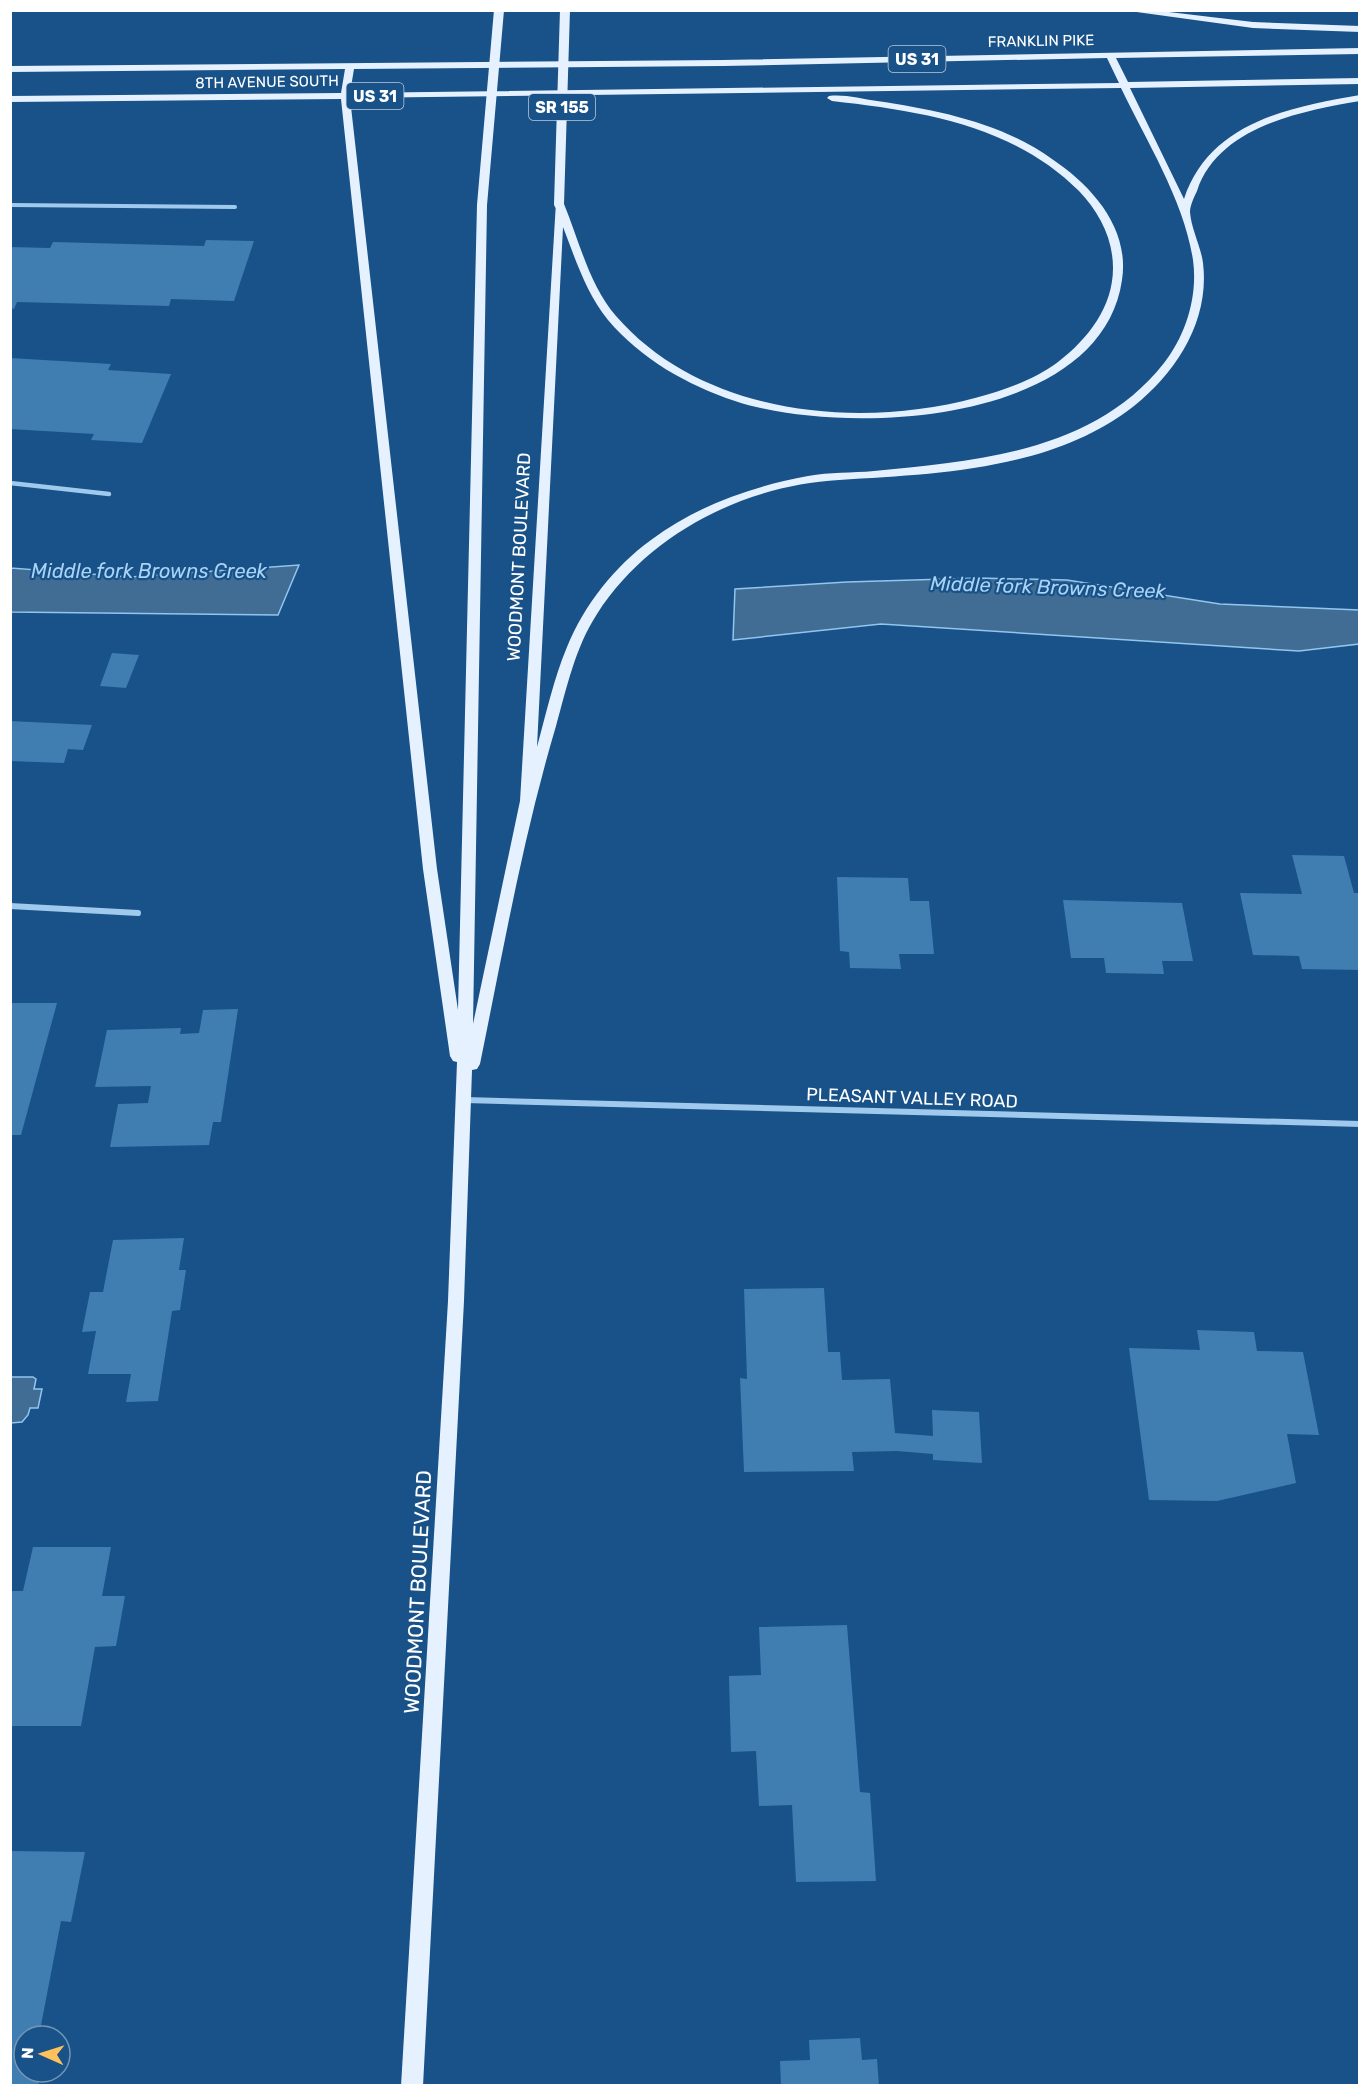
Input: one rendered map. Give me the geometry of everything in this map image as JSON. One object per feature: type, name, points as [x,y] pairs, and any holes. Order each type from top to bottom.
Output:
[{"type":"main road","name":"WOODMONT BOULEVARD","points":[[412,2085],[455,1325],[464,1100],[482,205],[499,10]]},
{"type":"main road","name":"WOODMONT BOULEVARD","points":[[464,1100],[527,801],[559,204],[565,10]]},
{"type":"main road","points":[[1126,10],[1253,25],[1359,29]]},
{"type":"main road","name":"FRANKLIN PIKE","points":[[723,63],[1359,51]]},
{"type":"main road","points":[[527,801],[575,642],[610,586],[627,567],[657,541],[723,506],[760,492],[826,477],[922,470],[997,460],[1037,451],[1071,439],[1131,402],[1157,380],[1174,359],[1196,308],[1199,284],[1193,236],[1185,211],[1110,55]]},
{"type":"main road","name":"8TH AVENUE SOUTH","points":[[10,69],[350,68],[723,63]]},
{"type":"main road","points":[[350,68],[345,96],[430,869],[464,1100]]},
{"type":"main road","name":"US 31","points":[[739,92],[1359,81]]},
{"type":"main road","points":[[559,204],[599,299],[625,334],[640,348],[684,375],[715,390],[755,402],[800,411],[841,415],[904,415],[944,410],[982,401],[1041,377],[1065,362],[1101,324],[1118,286],[1117,249],[1099,207],[1081,185],[1048,159],[1025,145],[992,131],[917,110],[801,94],[739,92]]},
{"type":"main road","name":"8TH AVENUE SOUTH","points":[[10,99],[739,92]]},
{"type":"main road","points":[[1185,211],[1201,168],[1226,144],[1261,125],[1304,108],[1359,98]]},
{"type":"street","points":[[10,205],[235,207]]},
{"type":"street","points":[[10,483],[109,494]]},
{"type":"street","points":[[10,906],[138,913]]},
{"type":"street","name":"PLEASANT VALLEY ROAD","points":[[464,1100],[1359,1124]]},
{"type":"water","points":[[299,565],[278,615],[11,612],[11,568],[130,577]]},
{"type":"water","name":"Middle fork Browns Creek","points":[[979,578],[1067,580],[1220,604],[1359,610],[1359,644],[1299,651],[881,624],[733,640],[735,589],[847,582]]},
{"type":"water","points":[[11,1377],[33,1377],[36,1379],[34,1389],[42,1389],[38,1408],[30,1408],[22,1422],[11,1423]]},
{"type":"building","points":[[206,240],[254,241],[234,301],[171,299],[169,306],[17,302],[14,309],[10,308],[10,247],[50,248],[53,242],[204,246]]},
{"type":"building","points":[[10,358],[111,364],[108,370],[171,374],[142,443],[91,440],[94,434],[10,429]]},
{"type":"building","points":[[112,653],[139,655],[126,688],[100,686]]},
{"type":"building","points":[[10,721],[92,725],[83,750],[68,749],[64,763],[10,761]]},
{"type":"building","points":[[1292,855],[1344,856],[1354,893],[1360,893],[1360,970],[1302,969],[1299,956],[1253,955],[1240,893],[1302,894]]},
{"type":"building","points":[[837,877],[908,878],[910,901],[929,901],[934,954],[899,954],[901,969],[850,968],[849,952],[840,951]]},
{"type":"building","points":[[1063,900],[1182,903],[1193,961],[1162,961],[1164,974],[1106,973],[1104,958],[1071,958]]},
{"type":"building","points":[[10,1003],[57,1003],[21,1135],[10,1135]]},
{"type":"building","points":[[238,1009],[221,1122],[213,1122],[209,1145],[110,1147],[118,1104],[148,1103],[151,1086],[95,1087],[107,1030],[181,1028],[180,1034],[199,1033],[203,1010]]},
{"type":"building","points":[[184,1238],[179,1270],[186,1270],[180,1310],[172,1311],[158,1401],[126,1402],[131,1374],[88,1374],[96,1331],[82,1332],[90,1292],[103,1292],[113,1240]]},
{"type":"building","points":[[824,1288],[828,1352],[840,1352],[842,1380],[890,1379],[895,1433],[933,1436],[932,1410],[979,1412],[982,1463],[933,1460],[933,1454],[897,1451],[852,1452],[854,1471],[744,1472],[740,1378],[747,1379],[744,1289]]},
{"type":"building","points":[[1197,1330],[1254,1332],[1257,1351],[1303,1352],[1319,1435],[1287,1434],[1296,1483],[1217,1501],[1149,1500],[1129,1348],[1200,1350]]},
{"type":"building","points":[[33,1547],[111,1547],[102,1596],[125,1596],[116,1646],[95,1647],[81,1726],[10,1726],[10,1591],[23,1591]]},
{"type":"building","points":[[847,1625],[860,1792],[870,1793],[876,1881],[796,1882],[792,1805],[759,1806],[756,1751],[731,1752],[729,1676],[761,1675],[759,1627]]},
{"type":"building","points":[[10,1851],[85,1852],[71,1922],[61,1921],[41,2024],[12,2024],[12,2084],[38,2084],[38,2086],[10,2086]]},
{"type":"building","points":[[860,2038],[862,2060],[877,2059],[879,2086],[781,2086],[780,2061],[810,2060],[809,2040]]}]
